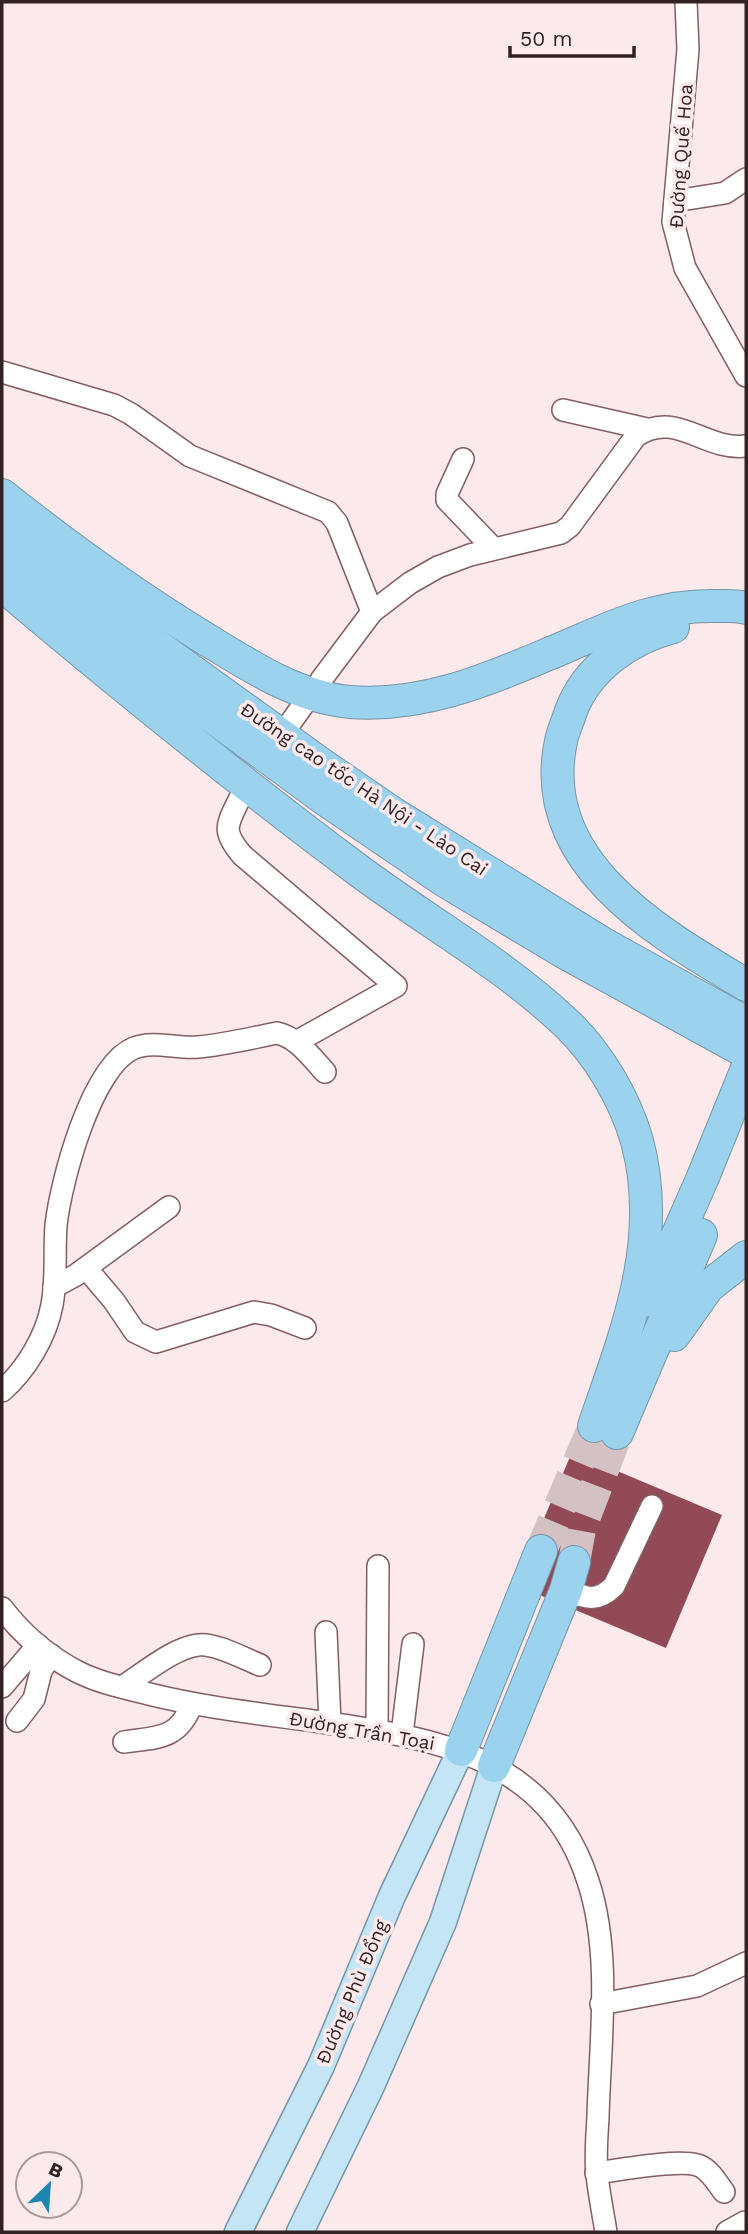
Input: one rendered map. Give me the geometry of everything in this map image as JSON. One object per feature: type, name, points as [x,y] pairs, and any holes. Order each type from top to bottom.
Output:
[{"type":"highway","points":[[2,495],[68,548],[238,659],[285,684],[349,702],[415,699],[482,682],[644,614],[688,606],[746,608]]},
{"type":"highway","name":"Đường cao tốc Hà Nội - Lào Cai","points":[[2,525],[63,578],[384,807],[567,922],[746,1023]]},
{"type":"highway","name":"Đường cao tốc Hà Nội - Lào Cai","points":[[2,556],[50,598],[149,671],[326,800],[445,881],[562,951],[746,1052]]},
{"type":"highway","points":[[2,585],[171,725],[293,821],[532,994],[585,1043],[616,1091],[636,1139],[643,1165],[647,1228],[643,1268],[606,1430]]},
{"type":"highway","points":[[746,626],[691,622],[652,632],[618,652],[593,675],[574,704],[561,742],[558,782],[564,817],[579,850],[596,873],[646,921],[746,985]]},
{"type":"highway","points":[[606,1430],[713,1181],[746,1070]]},
{"type":"highway","points":[[713,1181],[746,1124]]},
{"type":"highway","points":[[606,1430],[653,1370],[697,1300],[713,1282],[746,1257]]},
{"type":"highway","points":[[461,1751],[541,1551]]},
{"type":"highway","points":[[494,1766],[570,1576]]},
{"type":"main road","name":"Đường Phù Đổng","points":[[238,2232],[321,2066],[393,1896],[461,1751]]},
{"type":"main road","points":[[300,2232],[371,2086],[443,1922],[494,1766]]},
{"type":"street","name":"Đường Quế Hoa","points":[[687,2],[688,49],[673,222],[685,268],[745,370]]},
{"type":"street","points":[[675,201],[724,193],[746,179]]},
{"type":"street","points":[[2,372],[114,405],[190,456],[328,512],[337,523],[372,612]]},
{"type":"street","points":[[563,410],[647,429]]},
{"type":"street","points":[[321,680],[372,612],[410,583],[429,572],[493,548],[561,533],[570,526],[636,436],[647,429],[668,426],[728,446],[746,446]]},
{"type":"street","points":[[463,459],[447,494],[447,500],[493,548]]},
{"type":"street","points":[[292,722],[306,701]]},
{"type":"street","points":[[240,797],[227,824],[230,841],[242,855],[396,986],[296,1042]]},
{"type":"street","points":[[2,1391],[24,1366],[44,1331],[54,1287],[60,1194],[92,1101],[107,1072],[126,1052],[145,1045],[196,1047],[277,1033],[296,1042],[325,1072]]},
{"type":"street","points":[[54,1287],[86,1268],[169,1208]]},
{"type":"street","points":[[86,1268],[114,1301],[135,1332],[156,1342],[254,1312],[305,1328]]},
{"type":"street","points":[[570,1576],[590,1599],[609,1591],[614,1586],[652,1506]]},
{"type":"street","points":[[377,1729],[378,1566]]},
{"type":"street","name":"Đường Trần Toại","points":[[2,1608],[44,1650],[78,1672],[102,1682],[192,1704],[402,1734],[461,1751],[494,1766],[551,1811],[578,1855],[594,1900],[598,1925],[601,2004],[596,2173],[606,2232]]},
{"type":"street","points":[[326,1632],[330,1723]]},
{"type":"street","points":[[122,1687],[164,1659],[199,1644],[260,1665]]},
{"type":"street","points":[[402,1734],[413,1644]]},
{"type":"street","points":[[2,1687],[44,1650]]},
{"type":"street","points":[[17,1721],[34,1699],[44,1650]]},
{"type":"street","points":[[124,1742],[172,1732],[186,1721],[192,1704]]},
{"type":"street","points":[[601,2004],[696,1986],[746,1963]]},
{"type":"street","points":[[596,2173],[696,2164],[708,2172],[724,2192]]},
{"type":"building","points":[[572,1452],[722,1515],[666,1648],[516,1585]]},
{"type":"tunnel","points":[[541,1551],[594,1426]]},
{"type":"tunnel","points":[[574,1562],[580,1529],[617,1433]]}]
